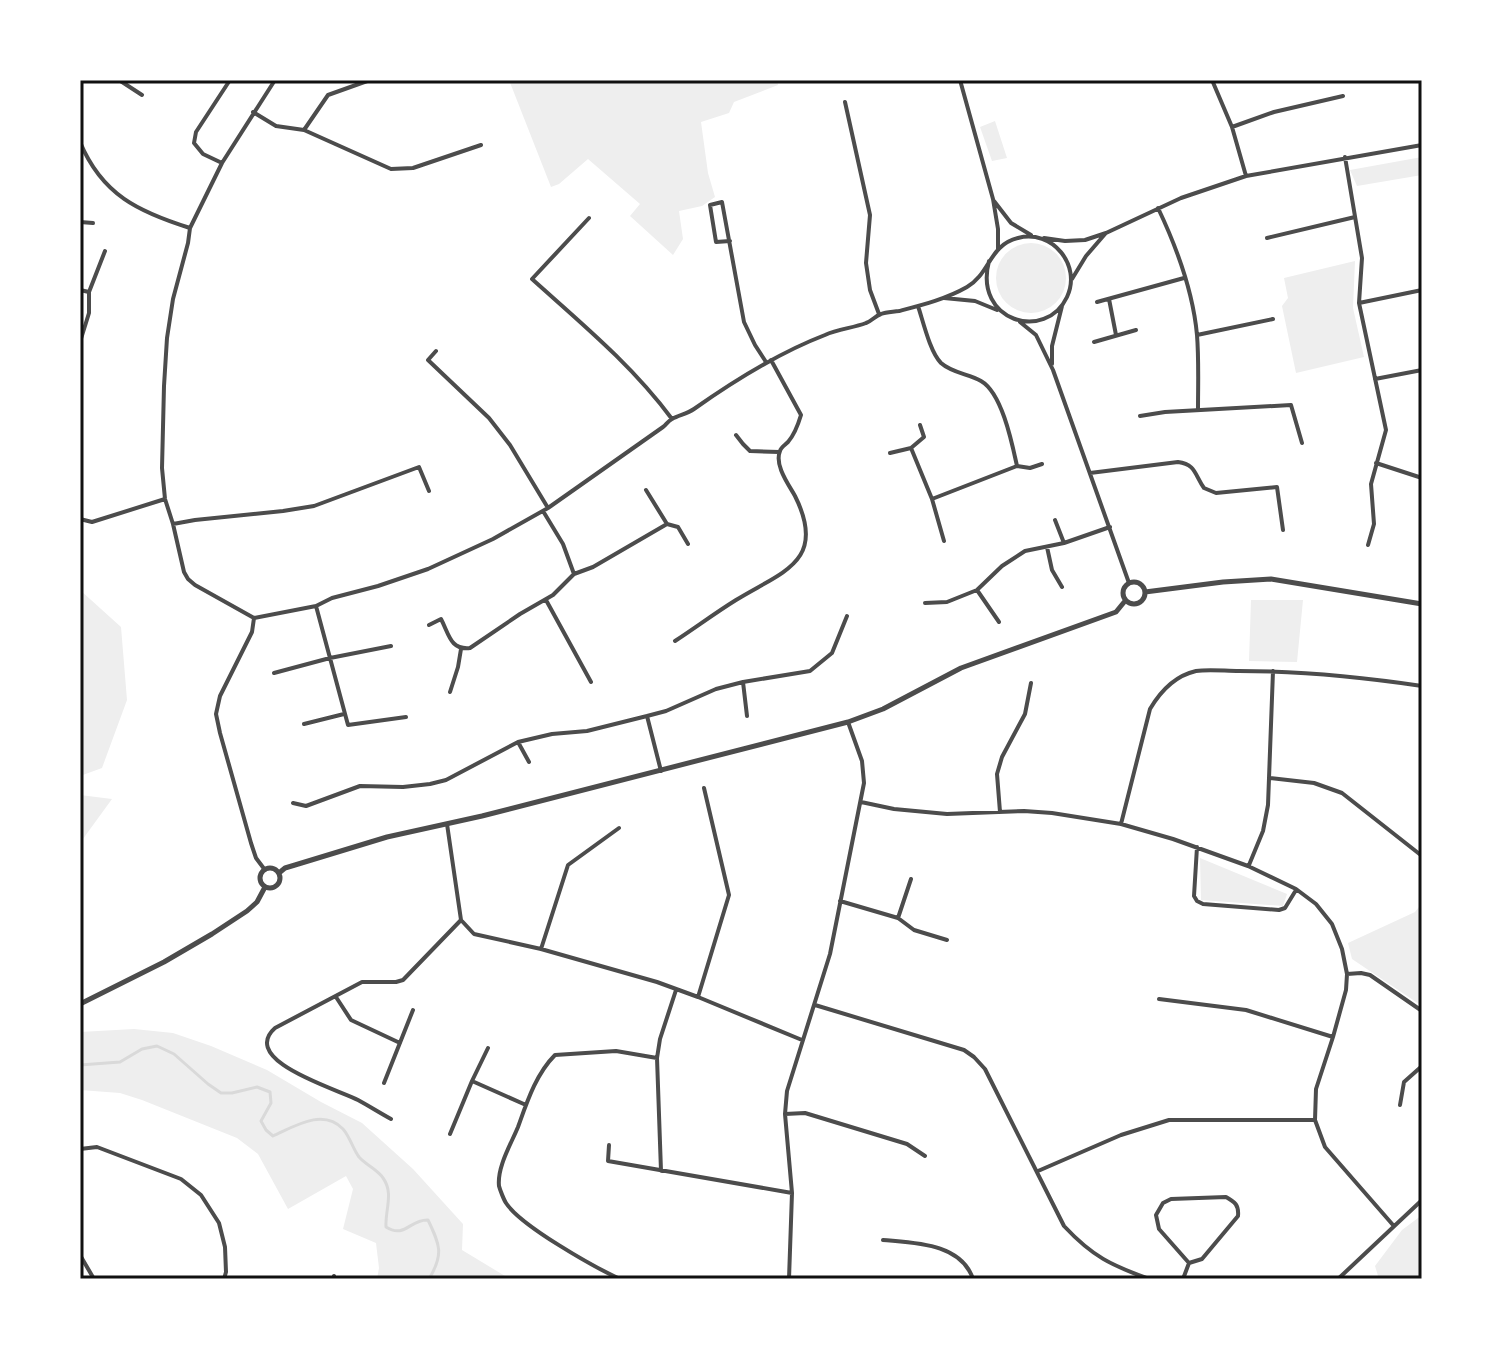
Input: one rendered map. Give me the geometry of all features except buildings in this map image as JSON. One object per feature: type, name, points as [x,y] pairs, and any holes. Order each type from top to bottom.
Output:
[{"type":"street","points":[[119,80],[142,95]]},
{"type":"street","points":[[222,163],[203,154],[194,143],[196,132],[230,80]]},
{"type":"street","points":[[275,80],[222,163],[190,228],[167,338],[162,428],[165,499],[188,579],[254,618],[316,606],[332,598],[378,586],[428,569],[493,539],[545,509],[672,419],[687,414],[769,361],[827,334],[870,322],[879,314],[918,306],[969,286],[1008,241],[1032,236],[1065,241],[1085,240],[1181,198],[1246,176],[1422,145]]},
{"type":"street","points":[[304,130],[328,95],[370,80]]},
{"type":"street","points":[[960,80],[993,199],[998,249]]},
{"type":"street","points":[[1212,80],[1232,127],[1246,176]]},
{"type":"street","points":[[1232,127],[1274,112],[1343,96]]},
{"type":"street","points":[[845,102],[870,215],[866,263],[870,290],[879,314]]},
{"type":"street","points":[[253,112],[276,126],[304,130],[391,169],[413,168],[481,145]]},
{"type":"street","points":[[80,142],[98,174],[114,192],[152,216],[190,228]]},
{"type":"street","points":[[1345,157],[1362,258],[1359,303],[1386,430],[1371,484],[1374,524],[1368,545]]},
{"type":"street","points":[[993,199],[1004,217],[1032,236]]},
{"type":"street","points":[[675,641],[788,571],[797,561],[806,536],[803,512],[779,464],[779,452],[793,435],[801,415],[749,334],[744,322],[730,241],[722,202],[710,205],[716,242],[730,241]]},
{"type":"street","points":[[1158,208],[1179,255],[1194,315],[1198,410]]},
{"type":"street","points":[[1267,238],[1355,217]]},
{"type":"street","points":[[589,218],[532,279],[622,359],[672,419]]},
{"type":"street","points":[[80,222],[93,223]]},
{"type":"street","points":[[1071,281],[1086,256],[1106,233]]},
{"type":"street","points":[[1043,238],[1064,255],[1070,268],[1071,281],[1052,346],[1053,370]]},
{"type":"street","points":[[80,342],[89,313],[89,292],[105,251]]},
{"type":"street","points":[[989,261],[985,275],[987,289],[993,303],[1003,313]]},
{"type":"street","points":[[1097,302],[1185,278]]},
{"type":"street","points":[[80,290],[89,292]]},
{"type":"street","points":[[1359,303],[1422,290]]},
{"type":"street","points":[[942,298],[975,301],[1018,320],[1036,335],[1053,370],[1129,583]]},
{"type":"street","points":[[1109,299],[1116,335]]},
{"type":"street","points":[[1018,320],[1043,319],[1063,304]]},
{"type":"street","points":[[918,306],[935,356],[941,363],[984,383],[995,395],[1017,466]]},
{"type":"street","points":[[1197,335],[1273,319]]},
{"type":"street","points":[[1094,342],[1136,330]]},
{"type":"street","points":[[436,351],[428,360],[489,418],[510,445],[563,544],[574,574]]},
{"type":"street","points":[[1375,379],[1422,370]]},
{"type":"street","points":[[1140,416],[1291,405],[1302,443]]},
{"type":"street","points":[[890,453],[911,448],[924,437],[920,425]]},
{"type":"street","points":[[736,435],[750,451],[779,452]]},
{"type":"street","points":[[911,448],[932,499],[944,541]]},
{"type":"street","points":[[1090,473],[1178,462],[1191,466],[1204,488],[1216,493],[1277,487],[1283,530]]},
{"type":"street","points":[[1376,463],[1422,478]]},
{"type":"street","points":[[932,499],[1017,466],[1030,468],[1042,464]]},
{"type":"street","points":[[173,524],[314,506],[419,467],[429,491]]},
{"type":"street","points":[[646,490],[667,524],[678,527],[688,544]]},
{"type":"street","points":[[80,519],[92,522],[165,499]]},
{"type":"street","points":[[1055,520],[1064,543]]},
{"type":"street","points":[[429,625],[441,619],[455,647],[470,648],[546,600],[574,574],[593,567],[667,524]]},
{"type":"street","points":[[925,603],[947,602],[977,590],[1002,566],[1025,551],[1064,543],[1110,527]]},
{"type":"street","points":[[1047,547],[1052,570],[1062,587]]},
{"type":"street","points":[[1145,592],[1271,579],[1422,604]]},
{"type":"street","points":[[1129,583],[1139,583],[1145,592],[1139,604],[1132,605],[1125,601],[1122,591],[1129,583]]},
{"type":"street","points":[[977,590],[999,622]]},
{"type":"street","points":[[546,600],[591,682]]},
{"type":"street","points":[[279,873],[285,868],[387,837],[848,722],[883,709],[961,668],[1116,612],[1125,601]]},
{"type":"street","points":[[316,606],[348,725],[406,717]]},
{"type":"street","points":[[293,803],[306,806],[360,786],[403,787],[446,780],[518,742],[552,734],[587,731],[666,711],[716,689],[810,671],[832,653],[847,616]]},
{"type":"street","points":[[254,618],[252,632],[220,696],[216,714],[251,843],[256,858],[265,870]]},
{"type":"street","points":[[274,673],[391,646]]},
{"type":"street","points":[[450,692],[461,649]]},
{"type":"street","points":[[1121,824],[1150,709],[1160,693],[1175,680],[1195,671],[1273,671],[1422,686]]},
{"type":"street","points":[[1248,866],[1263,831],[1268,805],[1273,671]]},
{"type":"street","points":[[743,682],[747,716]]},
{"type":"street","points":[[1000,812],[997,774],[1002,757],[1025,714],[1031,683]]},
{"type":"street","points":[[304,724],[344,714]]},
{"type":"street","points":[[647,716],[661,771]]},
{"type":"street","points":[[789,1279],[792,1193],[785,1114],[787,1091],[830,954],[864,783],[862,761],[848,722]]},
{"type":"street","points":[[518,742],[529,762]]},
{"type":"street","points":[[1270,778],[1314,783],[1342,793],[1422,856]]},
{"type":"street","points":[[698,997],[729,895],[704,788]]},
{"type":"street","points":[[861,802],[930,813],[1052,813],[1121,824],[1248,866],[1296,889],[1316,904],[1332,924],[1347,974],[1346,990],[1316,1089],[1315,1120],[1325,1147],[1393,1225]]},
{"type":"street","points":[[447,824],[461,920],[474,934],[541,949],[657,982],[803,1040]]},
{"type":"street","points":[[541,949],[568,865],[619,828]]},
{"type":"street","points":[[1197,847],[1194,896],[1203,904],[1279,910],[1285,908],[1296,889]]},
{"type":"street","points":[[274,869],[279,873],[281,880],[278,886],[271,889],[265,887],[260,878],[265,870],[274,869]]},
{"type":"street","points":[[898,918],[911,879]]},
{"type":"street","points":[[80,1004],[212,934],[247,911],[257,902],[265,887]]},
{"type":"street","points":[[840,901],[898,918],[914,930],[947,940]]},
{"type":"street","points":[[391,1119],[356,1099],[282,1066],[270,1051],[271,1031],[367,981],[403,980],[461,920]]},
{"type":"street","points":[[1347,974],[1370,975],[1422,1011]]},
{"type":"street","points":[[661,1171],[657,1058],[676,990]]},
{"type":"street","points":[[336,997],[351,1020],[400,1043]]},
{"type":"street","points":[[1159,999],[1246,1010],[1333,1037]]},
{"type":"street","points":[[815,1005],[931,1039],[964,1050],[974,1057],[985,1069],[1064,1226],[1109,1264],[1127,1274],[1149,1279]]},
{"type":"street","points":[[384,1083],[413,1010]]},
{"type":"street","points":[[450,1134],[488,1048]]},
{"type":"street","points":[[620,1279],[528,1225],[506,1203],[499,1186],[500,1170],[544,1066],[555,1055],[616,1051],[657,1058]]},
{"type":"street","points":[[1400,1105],[1404,1082],[1422,1066]]},
{"type":"street","points":[[472,1081],[526,1105]]},
{"type":"street","points":[[785,1114],[805,1113],[907,1144],[925,1156]]},
{"type":"street","points":[[1038,1171],[1121,1135],[1169,1120],[1315,1120]]},
{"type":"street","points":[[609,1145],[608,1161],[792,1193]]},
{"type":"street","points":[[80,1149],[97,1147],[181,1179],[201,1195],[219,1223],[225,1247],[224,1279]]},
{"type":"street","points":[[1226,1197],[1235,1202],[1238,1216],[1202,1259],[1189,1263],[1159,1229],[1156,1215],[1163,1203],[1171,1199],[1226,1197]]},
{"type":"street","points":[[1338,1279],[1422,1200]]},
{"type":"street","points":[[883,1240],[944,1250],[959,1260],[973,1279]]},
{"type":"street","points":[[80,1255],[94,1279]]},
{"type":"street","points":[[1183,1279],[1189,1263]]},
{"type":"shaded area","points":[[509,80],[777,80],[778,85],[734,102],[729,113],[701,122],[708,173],[715,197],[702,206],[679,211],[683,239],[673,255],[630,216],[640,204],[588,159],[559,184],[551,187]]},
{"type":"shaded area","points":[[995,121],[1007,158],[992,161],[980,127]]},
{"type":"shaded area","points":[[1422,157],[1422,175],[1357,186],[1350,170]]},
{"type":"shaded area","points":[[1031,243],[1056,253],[1066,278],[1056,303],[1031,313],[1006,303],[996,278],[1006,253]]},
{"type":"shaded area","points":[[1355,261],[1353,308],[1364,357],[1296,373],[1282,306],[1288,298],[1284,278]]},
{"type":"shaded area","points":[[80,590],[121,627],[127,700],[102,768],[80,776]]},
{"type":"shaded area","points":[[1251,600],[1303,600],[1297,662],[1249,661]]},
{"type":"shaded area","points":[[80,795],[112,799],[80,843]]},
{"type":"shaded area","points":[[1200,858],[1287,894],[1283,906],[1201,900]]},
{"type":"shaded area","points":[[1422,903],[1422,1006],[1352,959],[1348,943],[1415,912]]},
{"type":"shaded area","points":[[134,1029],[173,1033],[211,1046],[267,1070],[362,1123],[413,1169],[463,1224],[462,1250],[510,1279],[377,1279],[376,1243],[343,1229],[353,1189],[346,1176],[288,1209],[258,1154],[237,1138],[120,1093],[80,1090],[80,1032]]},
{"type":"shaded area","points":[[1422,1215],[1422,1279],[1379,1279],[1375,1266],[1402,1230]]},
{"type":"waterway","points":[[80,1065],[120,1062],[142,1049],[157,1046],[174,1054],[221,1093],[257,1087],[270,1092],[271,1103],[261,1121],[273,1136],[318,1119],[335,1123],[343,1129],[359,1157],[378,1172],[386,1184],[389,1196],[386,1227],[398,1231],[428,1220],[439,1250],[429,1279]]}]
